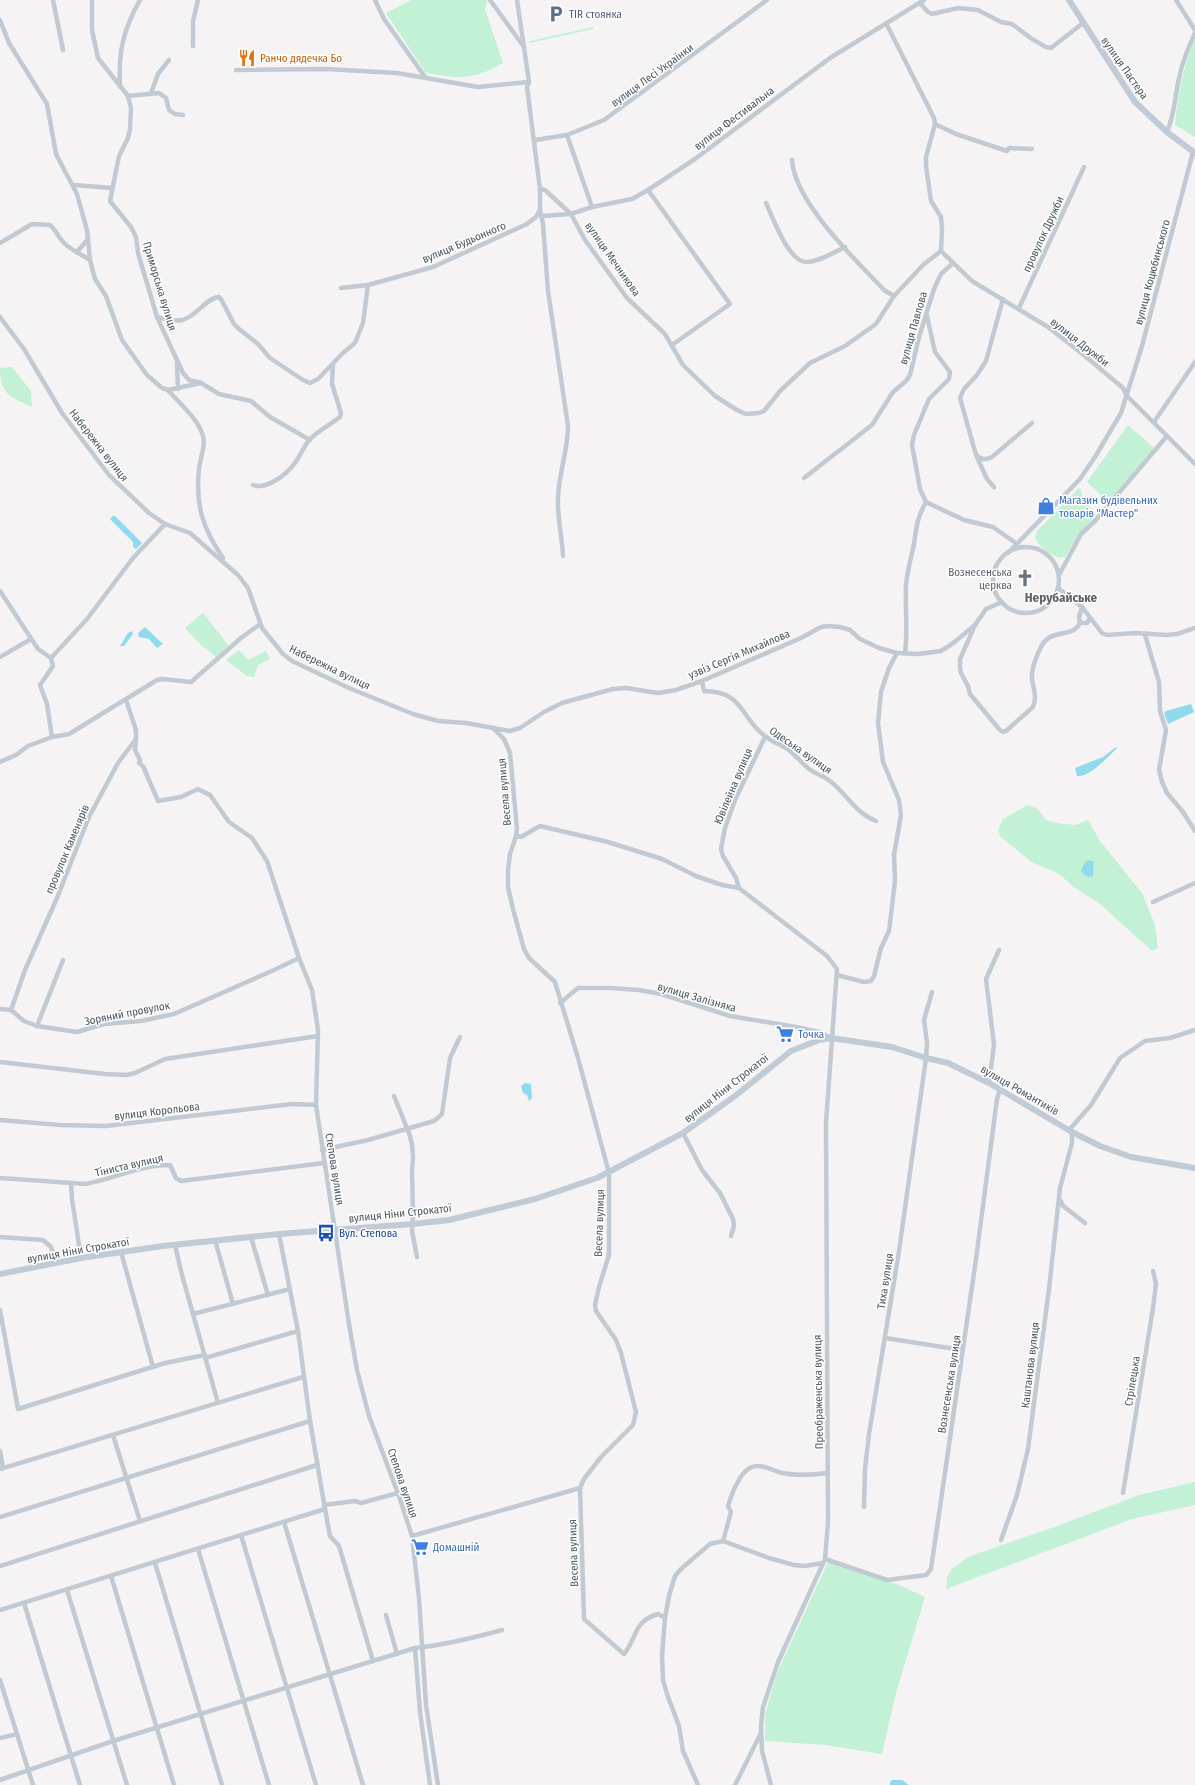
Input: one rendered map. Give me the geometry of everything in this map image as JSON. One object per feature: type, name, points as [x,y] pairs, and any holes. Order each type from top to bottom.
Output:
[{"type":"street","points":[[53,0],[63,50]]},
{"type":"street","points":[[92,0],[92,30],[95,50],[102,65],[128,96],[151,93],[163,94],[166,98],[169,110],[175,114],[183,115]]},
{"type":"street","points":[[120,87],[119,71],[122,42],[132,15],[140,0]]},
{"type":"street","points":[[193,46],[193,21],[198,0]]},
{"type":"street","points":[[375,0],[384,20],[424,77]]},
{"type":"street","points":[[490,0],[524,48]]},
{"type":"street","points":[[517,0],[529,82],[527,87],[535,140],[548,291],[568,426],[568,441],[558,496],[558,524],[562,536],[563,556]]},
{"type":"street","name":"вулиця Лесі Українки","points":[[535,140],[567,135],[604,120],[768,0]]},
{"type":"street","name":"вулиця Пастера","points":[[1069,0],[1135,102],[1167,132],[1194,152]]},
{"type":"street","points":[[1176,0],[1195,30]]},
{"type":"street","points":[[922,2],[928,12],[932,14],[958,8],[978,10],[1000,22],[1012,24],[1032,39],[1046,47],[1051,48],[1083,23]]},
{"type":"street","name":"вулиця Фестивальна","points":[[542,216],[571,214],[592,207],[627,200],[648,190],[695,159],[830,58],[922,2]]},
{"type":"street","points":[[0,20],[9,43],[47,104],[56,154],[77,194],[88,239],[90,260],[95,279],[106,296],[122,340],[147,375],[155,383],[168,390],[189,414],[202,434],[204,446],[199,468],[197,487],[198,507],[205,528],[224,562]]},
{"type":"street","points":[[886,23],[934,118],[935,124],[926,157],[926,166],[931,201],[941,217],[941,250]]},
{"type":"street","points":[[1167,132],[1171,122],[1180,74],[1186,54],[1195,33]]},
{"type":"street","points":[[151,93],[158,74],[169,60]]},
{"type":"street","points":[[236,70],[326,69],[396,72],[478,87],[529,82]]},
{"type":"street","name":"Приморська вулиця","points":[[128,96],[132,120],[128,138],[119,156],[110,201],[136,237],[138,253],[157,317],[183,373],[189,380],[201,383],[219,394],[251,401],[270,417],[310,440]]},
{"type":"street","points":[[935,124],[956,134],[1007,151],[1009,148],[1032,150]]},
{"type":"street","points":[[567,135],[592,207]]},
{"type":"street","name":"вулиця Коцюбинського","points":[[1008,553],[1080,479],[1121,413],[1194,152]]},
{"type":"street","points":[[792,160],[800,185],[818,218],[884,290],[894,296]]},
{"type":"street","name":"провулок Дружби","points":[[1019,308],[1084,168]]},
{"type":"street","points":[[73,185],[112,188]]},
{"type":"street","name":"вулиця Мечникова","points":[[540,189],[545,190],[571,214],[585,240],[627,298],[665,334],[683,365],[715,396],[746,414],[759,414],[764,412],[781,390],[810,363],[845,346],[876,324],[894,296],[933,256],[941,250]]},
{"type":"street","points":[[648,190],[730,304],[672,345]]},
{"type":"street","points":[[766,203],[791,253],[801,261],[806,262],[819,259],[844,247]]},
{"type":"street","name":"вулиця Будьонного","points":[[341,288],[368,285],[432,267],[528,224],[536,217],[540,210]]},
{"type":"street","points":[[0,243],[32,224],[50,225],[72,251],[77,252],[90,260]]},
{"type":"street","points":[[77,252],[88,239]]},
{"type":"street","name":"вулиця Дружби","points":[[941,250],[972,281],[1003,298],[1048,327],[1085,356],[1122,388],[1127,396],[1195,464]]},
{"type":"street","name":"вулиця Павлова","points":[[804,478],[872,425],[893,392],[906,381],[910,375],[919,337],[937,282],[941,274],[953,263]]},
{"type":"street","points":[[157,317],[176,321],[186,319],[212,298],[219,297],[234,324],[239,329],[258,344],[270,358],[310,383],[314,382],[343,353],[355,344],[360,333],[368,285]]},
{"type":"street","points":[[994,487],[987,479],[976,455],[960,398],[964,389],[977,375],[986,361],[1003,298]]},
{"type":"street","points":[[927,316],[935,352],[950,372],[949,379],[929,399],[914,435],[912,445],[920,489],[926,502],[964,520],[993,527],[1017,544]]},
{"type":"street","name":"Набережна вулиця","points":[[0,317],[24,349],[62,413],[109,475],[149,513],[165,524],[190,533],[238,575],[248,588],[260,624],[268,638],[283,654],[292,660],[349,688],[395,708],[429,719],[472,724],[502,730]]},
{"type":"street","points":[[177,358],[178,389]]},
{"type":"street","points":[[1154,422],[1195,362]]},
{"type":"street","points":[[253,485],[261,487],[266,486],[286,472],[294,465],[310,440],[340,417],[341,413],[332,384],[334,363]]},
{"type":"street","points":[[168,390],[201,383]]},
{"type":"street","points":[[976,455],[981,459],[986,460],[992,457],[1032,423]]},
{"type":"street","points":[[1059,575],[1053,561],[1040,551],[1023,548],[1008,553],[1000,560],[994,576],[995,591],[1002,602],[1014,611],[1024,613],[1034,612],[1042,610],[1050,603],[1058,588],[1059,575],[1081,534],[1095,521],[1167,436]]},
{"type":"street","points":[[905,653],[907,631],[906,583],[918,516],[926,502]]},
{"type":"street","points":[[52,737],[47,704],[40,685],[53,666],[52,658],[87,619],[110,590],[121,572],[165,524]]},
{"type":"street","points":[[1058,588],[1082,611],[1087,613],[1105,635],[1136,633],[1145,635],[1177,634],[1195,628]]},
{"type":"street","points":[[0,591],[38,649],[52,658]]},
{"type":"street","points":[[1002,602],[986,609],[975,624],[960,659],[960,673],[968,686],[970,694],[998,729],[1003,732],[1033,707],[1036,693],[1032,678],[1034,663],[1043,644],[1056,634],[1071,632],[1078,629],[1080,624],[1078,617],[1082,611]]},
{"type":"street","points":[[1080,624],[1087,623],[1090,618]]},
{"type":"street","points":[[0,762],[16,755],[28,746],[52,737],[69,734],[157,680],[162,679],[191,682],[241,638],[260,624]]},
{"type":"street","name":"узвіз Сергія Михайлова","points":[[502,730],[520,728],[544,712],[562,703],[613,689],[619,688],[667,693],[702,681],[801,638],[821,627],[828,626],[850,630],[860,639],[879,648],[897,653],[918,654],[941,651],[952,644],[975,624]]},
{"type":"street","points":[[1145,635],[1159,682],[1160,711],[1166,730],[1160,770],[1162,782],[1167,793],[1183,812],[1195,831]]},
{"type":"street","points":[[0,656],[31,639]]},
{"type":"street","points":[[516,836],[521,837],[540,826],[608,842],[662,859],[696,876],[722,885],[739,888],[827,956],[833,963],[837,974],[868,982],[874,976],[881,948],[888,931],[895,881],[894,855],[902,815],[899,800],[883,762],[878,723],[881,692],[889,668],[897,653]]},
{"type":"street","name":"Одеська вулиця","points":[[702,681],[704,691],[721,693],[738,704],[765,737],[790,751],[808,769],[830,781],[856,809],[876,821]]},
{"type":"street","points":[[126,700],[136,730],[136,739]]},
{"type":"street","name":"Весела вулиця","points":[[494,729],[504,739],[510,753],[516,836],[510,854],[508,887],[513,909],[524,949],[534,964],[555,982],[560,1003],[578,1058],[609,1173],[609,1255],[595,1305],[596,1311],[616,1340],[621,1353],[636,1412],[633,1425],[592,1468],[580,1488],[584,1620],[624,1654],[642,1623],[658,1614],[665,1618]]},
{"type":"street","points":[[504,739],[510,730]]},
{"type":"street","name":"Ювілейна вулиця","points":[[739,888],[736,878],[723,856],[721,849],[725,828],[735,800],[765,737]]},
{"type":"street","name":"Степова вулиця","points":[[136,739],[135,750],[140,760],[139,763],[143,766],[158,801],[181,797],[198,789],[202,790],[210,795],[229,822],[252,838],[266,861],[299,958],[312,990],[318,1036],[316,1105],[324,1163],[357,1370],[370,1416],[412,1536],[423,1647],[426,1705],[438,1785]]},
{"type":"street","name":"провулок Каменярів","points":[[11,1010],[25,970],[57,898],[89,817],[118,763],[136,739]]},
{"type":"street","points":[[1154,902],[1195,882]]},
{"type":"street","points":[[989,1083],[994,1045],[986,979],[999,950]]},
{"type":"street","name":"Зоряний провулок","points":[[11,1010],[24,1021],[37,1026],[77,1032],[104,1024],[141,1021],[174,1014],[299,958]]},
{"type":"street","points":[[37,1026],[63,960]]},
{"type":"street","name":"Преображенська вулиця","points":[[771,1785],[762,1751],[761,1733],[763,1707],[778,1662],[824,1561],[829,1513],[826,1123],[831,1038],[837,974]]},
{"type":"street","name":"вулиця Залізняка","points":[[560,1003],[578,988],[639,990],[661,994],[730,1016],[819,1032],[831,1038]]},
{"type":"street","name":"Тиха вулиця","points":[[864,1507],[865,1469],[926,1058],[927,1043],[924,1020],[932,992]]},
{"type":"street","points":[[0,1009],[11,1010]]},
{"type":"street","points":[[1070,1131],[1091,1105],[1120,1058],[1145,1041],[1170,1038],[1195,1030]]},
{"type":"street","points":[[0,1062],[105,1074],[127,1075],[135,1073],[165,1059],[318,1036]]},
{"type":"street","points":[[322,1150],[368,1140],[434,1121],[442,1114],[450,1058],[460,1037]]},
{"type":"street","name":"вулиця Романтиків","points":[[831,1038],[892,1047],[926,1058],[948,1063],[989,1083],[1070,1131],[1100,1146],[1131,1158],[1195,1168]]},
{"type":"street","name":"вулиця Ніни Строкатої","points":[[0,1274],[81,1258],[121,1252],[215,1240],[335,1229],[413,1224],[464,1217],[508,1206],[573,1187],[609,1173],[683,1133],[730,1100],[791,1051],[819,1040],[831,1038]]},
{"type":"street","name":"Вознесенська вулиця","points":[[824,1561],[887,1580],[926,1575],[931,1569],[963,1347],[996,1099],[1000,1090]]},
{"type":"street","points":[[394,1096],[408,1129],[413,1157],[412,1230],[416,1257]]},
{"type":"street","name":"вулиця Корольова","points":[[0,1120],[60,1125],[106,1126],[292,1104],[316,1105]]},
{"type":"street","name":"Каштанова вулиця","points":[[1001,1540],[1017,1495],[1028,1449],[1049,1289],[1060,1188],[1072,1143],[1070,1131]]},
{"type":"street","points":[[683,1133],[702,1170],[720,1193],[733,1219],[734,1226],[731,1236]]},
{"type":"street","name":"Тіниста вулиця","points":[[0,1178],[86,1184],[114,1176],[167,1165],[172,1166],[176,1178],[181,1180],[324,1163]]},
{"type":"street","points":[[71,1183],[81,1258]]},
{"type":"street","points":[[1060,1197],[1062,1205],[1085,1223]]},
{"type":"street","points":[[279,1234],[298,1331],[303,1377],[330,1536],[339,1546],[373,1661]]},
{"type":"street","points":[[0,1237],[43,1240],[51,1247],[57,1263]]},
{"type":"street","points":[[251,1237],[268,1295]]},
{"type":"street","points":[[215,1240],[233,1304]]},
{"type":"street","points":[[175,1245],[218,1403]]},
{"type":"street","points":[[121,1252],[153,1367]]},
{"type":"street","name":"Стрілецька","points":[[1123,1493],[1153,1308],[1156,1284],[1153,1271]]},
{"type":"street","points":[[193,1314],[290,1289]]},
{"type":"street","points":[[0,1310],[18,1409],[153,1367],[205,1356],[298,1331]]},
{"type":"street","points":[[885,1338],[949,1348],[963,1347]]},
{"type":"street","points":[[0,1450],[2,1468],[303,1377]]},
{"type":"street","points":[[0,1517],[310,1421]]},
{"type":"street","points":[[113,1435],[140,1521]]},
{"type":"street","points":[[0,1566],[317,1465]]},
{"type":"street","points":[[723,1541],[731,1512],[728,1506],[733,1493],[742,1476],[754,1466],[760,1466],[782,1473],[828,1473]]},
{"type":"street","points":[[412,1536],[580,1488]]},
{"type":"street","points":[[0,1610],[284,1522],[324,1507],[355,1501],[361,1502],[398,1493]]},
{"type":"street","points":[[284,1522],[363,1785]]},
{"type":"street","points":[[241,1535],[316,1785]]},
{"type":"street","points":[[698,1785],[683,1751],[679,1726],[663,1680],[662,1656],[665,1618],[669,1596],[675,1576],[710,1544],[723,1541],[769,1558],[794,1565],[805,1566],[824,1561]]},
{"type":"street","points":[[198,1549],[269,1785]]},
{"type":"street","points":[[155,1563],[222,1785]]},
{"type":"street","points":[[111,1576],[174,1785]]},
{"type":"street","points":[[68,1590],[127,1785]]},
{"type":"street","points":[[24,1603],[80,1785]]},
{"type":"street","points":[[386,1615],[397,1654]]},
{"type":"street","points":[[0,1780],[67,1757],[71,1754],[415,1648],[469,1640],[502,1630]]},
{"type":"street","points":[[415,1648],[420,1712],[430,1785]]},
{"type":"street","points":[[0,1680],[33,1785]]},
{"type":"street","name":"Преображенська вулиця","points":[[735,1785],[761,1733]]},
{"type":"street","points":[[0,1738],[17,1734]]},
{"type":"green space","points":[[411,0],[486,0],[487,2],[485,9],[503,63],[483,73],[466,77],[426,73],[386,13]]},
{"type":"green space","points":[[593,27],[593,29],[530,43],[530,41]]},
{"type":"green space","points":[[1195,38],[1195,137],[1175,125],[1182,81],[1187,60]]},
{"type":"green space","points":[[12,367],[31,391],[32,407],[13,398],[8,394],[2,384],[0,368]]},
{"type":"green space","points":[[1128,425],[1154,448],[1108,502],[1087,482]]},
{"type":"green space","points":[[1079,488],[1081,490],[1083,501],[1094,511],[1094,518],[1079,534],[1065,557],[1060,558],[1045,550],[1038,544],[1035,537],[1037,531]]},
{"type":"green space","points":[[203,613],[229,646],[216,657],[200,644],[185,628]]},
{"type":"green space","points":[[239,650],[248,660],[266,651],[270,659],[258,665],[254,677],[247,676],[226,660]]},
{"type":"green space","points":[[1028,805],[1038,809],[1046,820],[1057,823],[1075,825],[1088,820],[1100,841],[1142,893],[1155,925],[1158,948],[1152,951],[1099,903],[1075,888],[1059,874],[1030,861],[1000,836],[998,830],[1003,819]],"holes":[[[1089,860],[1094,861],[1093,870],[1082,866]]]},
{"type":"green space","points":[[1195,1482],[1195,1505],[1132,1519],[946,1589],[947,1577],[952,1569],[968,1557],[1060,1525],[1139,1495]]},
{"type":"green space","points":[[829,1560],[899,1585],[925,1597],[896,1693],[882,1754],[825,1745],[765,1741],[765,1714],[777,1673]]},
{"type":"water","points":[[114,515],[142,543],[136,549],[133,547],[133,542],[110,519]]},
{"type":"water","points":[[145,627],[163,644],[157,648],[149,639],[139,637],[138,633]]},
{"type":"water","points":[[132,631],[133,634],[124,646],[120,646],[128,633]]},
{"type":"water","points":[[1191,704],[1194,712],[1168,724],[1164,713],[1166,711]]},
{"type":"water","points":[[1116,747],[1117,748],[1093,770],[1082,776],[1077,776],[1075,768],[1103,757]]},
{"type":"water","points":[[1089,860],[1094,861],[1093,876],[1088,877],[1083,874],[1081,870],[1085,862]]},
{"type":"water","points":[[525,1083],[531,1084],[532,1098],[529,1101],[527,1095],[523,1093],[521,1086]]},
{"type":"water","points":[[892,1780],[902,1780],[909,1785],[890,1785]]},
{"type":"place","name":"TIR стоянка","points":[[556,14]]},
{"type":"place","name":"Ранчо дядечка Бо","points":[[247,58]]},
{"type":"place","name":"Магазин будівельних товарів \"Мастер\"","points":[[1046,506]]},
{"type":"place","name":"Вознесенська церква","points":[[1025,578]]},
{"type":"place","name":"Точка","points":[[785,1034]]},
{"type":"place","name":"Вул. Степова","points":[[326,1233]]},
{"type":"place","name":"Домашній","points":[[420,1547]]},
{"type":"district","name":"Нерубайське","points":[[1061,597]]}]
